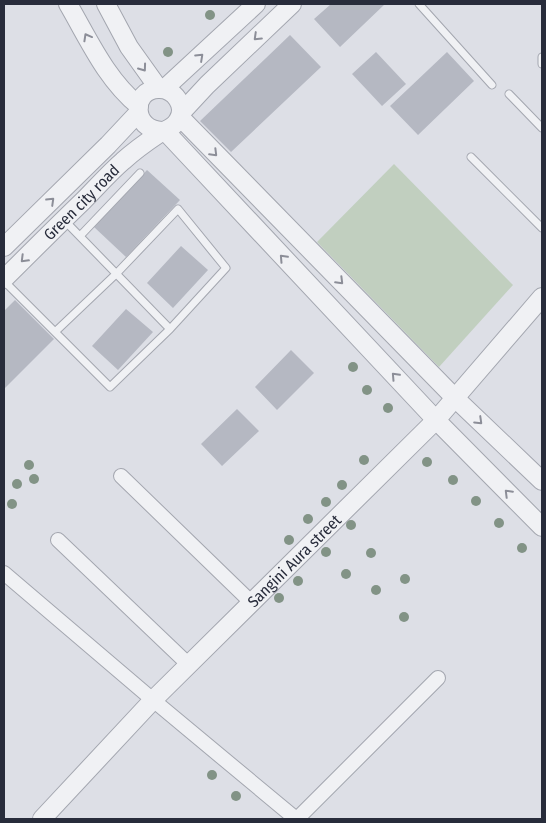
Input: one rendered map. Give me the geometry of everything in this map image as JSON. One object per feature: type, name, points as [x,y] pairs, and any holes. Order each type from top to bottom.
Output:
[{"type":"street","points":[[68,4],[106,70],[138,109],[140,119],[149,129],[164,131],[174,126],[180,115],[207,85],[292,4]]},
{"type":"street","points":[[106,4],[129,47],[161,89]]},
{"type":"street","points":[[161,89],[256,4]]},
{"type":"street","points":[[138,109],[146,94],[152,90],[161,89],[173,93],[181,105],[180,115],[455,398],[542,481]]},
{"type":"street","name":"Green city road","points":[[4,247],[108,145],[138,109]]},
{"type":"street","points":[[164,131],[436,420],[542,528]]},
{"type":"street","name":"Green city road","points":[[4,280],[124,160],[164,131]]},
{"type":"street","name":"Sangini Aura street","points":[[42,819],[153,700],[436,420],[542,297]]},
{"type":"street","points":[[121,476],[252,602]]},
{"type":"street","points":[[58,540],[189,665]]},
{"type":"street","points":[[4,573],[297,819],[438,678]]},
{"type":"lane","points":[[419,4],[492,85]]},
{"type":"lane","points":[[542,57],[542,64]]},
{"type":"lane","points":[[509,94],[542,128]]},
{"type":"lane","points":[[471,157],[542,228]]},
{"type":"lane","points":[[80,236],[140,173]]},
{"type":"lane","points":[[4,280],[55,332],[110,387],[170,329],[226,268],[178,209],[116,274],[55,332]]},
{"type":"lane","points":[[64,220],[170,329]]},
{"type":"green space","points":[[394,164],[513,285],[439,367],[317,242]]},
{"type":"building","points":[[331,4],[385,4],[340,47],[314,19]]},
{"type":"building","points":[[290,35],[321,67],[231,152],[200,121]]},
{"type":"building","points":[[376,52],[406,84],[382,106],[352,74]]},
{"type":"building","points":[[447,52],[474,81],[418,135],[390,106]]},
{"type":"building","points":[[147,170],[180,200],[126,257],[94,227]]},
{"type":"building","points":[[181,246],[208,270],[173,308],[147,283]]},
{"type":"building","points":[[15,300],[54,339],[4,389],[4,311]]},
{"type":"building","points":[[126,309],[153,332],[118,370],[92,346]]},
{"type":"building","points":[[291,350],[314,373],[277,410],[255,387]]},
{"type":"building","points":[[237,409],[259,431],[222,466],[201,444]]}]
